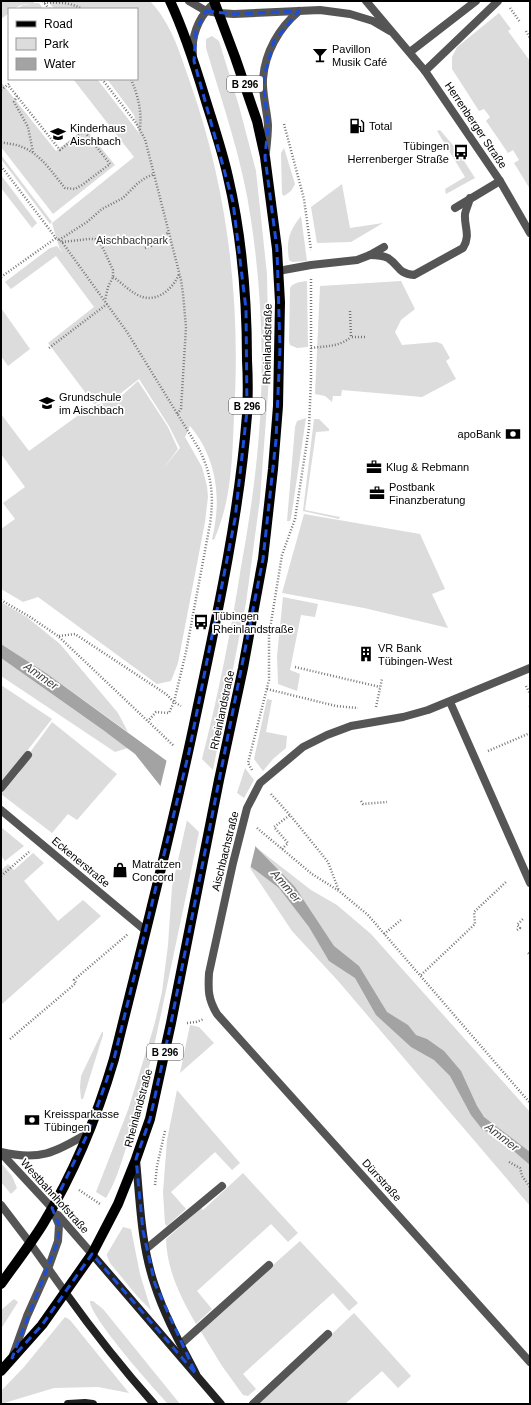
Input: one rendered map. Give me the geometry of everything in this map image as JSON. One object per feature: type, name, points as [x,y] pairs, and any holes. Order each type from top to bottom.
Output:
[{"type":"main road","name":"B 296","points":[[170,1],[194,61]]},
{"type":"main road","name":"B 296","points":[[215,2],[219,13]]},
{"type":"main road","name":"Rheinlandstraße","points":[[1,1371],[42,1325],[92,1254],[118,1204],[150,1119],[171,1023],[254,613],[268,525],[274,469],[278,406],[280,348],[277,249],[265,157],[252,104],[219,13]]},
{"type":"main road","name":"Rheinlandstraße","points":[[1,1284],[30,1243],[52,1208],[71,1172],[99,1106],[114,1060],[143,928],[175,812],[189,752],[220,605],[235,519],[246,426],[248,367],[246,309],[239,236],[233,202],[217,136],[194,61]]},
{"type":"main road","name":"B 296","points":[[136,1159],[142,1226],[154,1284],[163,1308],[196,1374]]},
{"type":"main road","points":[[92,1254],[221,1404]]},
{"type":"main road","points":[[65,1292],[92,1330],[126,1373],[154,1404]]},
{"type":"main road","points":[[68,1404],[93,1404]]},
{"type":"street","name":"Herrenberger Straße","points":[[189,1],[206,11],[219,13],[234,14],[320,10],[350,14],[373,22],[396,35]]},
{"type":"street","name":"Herrenberger Straße","points":[[366,1],[425,71],[500,181],[530,233]]},
{"type":"street","points":[[410,52],[476,1]]},
{"type":"street","points":[[425,71],[498,1]]},
{"type":"street","points":[[194,61],[192,49],[196,30],[206,11],[215,2]]},
{"type":"street","points":[[265,157],[268,126],[263,80],[267,58],[279,31],[288,20],[299,11]]},
{"type":"street","points":[[455,208],[500,181]]},
{"type":"street","points":[[370,255],[380,255],[388,258],[405,274],[414,275],[463,248],[468,236],[465,213],[470,198]]},
{"type":"street","points":[[278,271],[311,265],[357,260],[384,247]]},
{"type":"street","name":"Aischbachstraße","points":[[217,1014],[209,995],[209,973],[232,863],[247,808],[260,783],[303,747],[327,735],[351,726],[403,717],[428,710],[530,668]]},
{"type":"street","points":[[450,702],[530,883]]},
{"type":"street","points":[[1,788],[28,755]]},
{"type":"street","name":"Eckenerstraße","points":[[1,810],[143,928]]},
{"type":"street","name":"Dürrstraße","points":[[217,1014],[530,1362]]},
{"type":"street","name":"Westbahnhofstraße","points":[[1,1152],[16,1155],[42,1156],[67,1146],[88,1134]]},
{"type":"street","name":"Westbahnhofstraße","points":[[1,1152],[92,1254]]},
{"type":"street","points":[[146,1249],[222,1186]]},
{"type":"street","points":[[1,1205],[65,1292]]},
{"type":"street","points":[[12,1358],[48,1269],[60,1232],[60,1225],[52,1208]]},
{"type":"street","points":[[181,1344],[269,1265]]},
{"type":"street","points":[[253,1404],[328,1334]]},
{"type":"path","points":[[44,2],[71,4],[80,8]]},
{"type":"path","points":[[509,6],[520,22]]},
{"type":"path","points":[[526,31],[530,38]]},
{"type":"path","points":[[103,80],[145,139],[179,273],[183,294],[186,327],[182,403],[181,409],[177,414]]},
{"type":"path","points":[[132,80],[139,104],[141,121],[140,130]]},
{"type":"path","points":[[1,90],[9,84],[60,150],[84,131],[110,164],[75,189],[65,188],[33,152],[22,147],[1,142]]},
{"type":"path","points":[[17,96],[14,102],[28,127],[33,152]]},
{"type":"path","points":[[1,166],[56,238],[62,242],[127,332],[205,461],[212,488],[213,505],[186,652],[174,702],[169,713],[156,712],[148,721]]},
{"type":"path","points":[[59,240],[87,222],[102,209],[117,202],[145,178],[154,174]]},
{"type":"path","points":[[145,248],[151,246],[154,241],[158,240],[169,232]]},
{"type":"path","points":[[1,278],[56,238]]},
{"type":"path","points":[[62,242],[89,239],[95,239],[100,242],[113,270],[113,277],[104,300]]},
{"type":"path","points":[[113,277],[136,294],[148,299],[165,293],[175,282],[179,273]]},
{"type":"path","points":[[49,348],[107,304]]},
{"type":"path","points":[[350,310],[351,337]]},
{"type":"path","points":[[311,348],[336,346],[351,337],[367,337]]},
{"type":"path","points":[[1,600],[30,616],[58,636],[162,735]]},
{"type":"path","points":[[58,636],[75,634],[166,694],[174,702],[196,715]]},
{"type":"path","points":[[295,667],[380,687]]},
{"type":"path","points":[[382,679],[375,710],[382,710]]},
{"type":"path","points":[[267,689],[336,706],[359,708]]},
{"type":"path","points":[[485,748],[486,752],[530,733]]},
{"type":"path","points":[[260,783],[290,815],[328,862],[339,891]]},
{"type":"path","points":[[361,801],[363,804],[387,802]]},
{"type":"path","points":[[282,849],[288,843],[274,827],[290,815]]},
{"type":"path","points":[[267,837],[312,874],[339,891],[368,915],[530,1103]]},
{"type":"path","points":[[1,876],[40,842]]},
{"type":"path","points":[[421,975],[475,924],[474,912],[507,881]]},
{"type":"path","points":[[518,930],[520,928],[516,924],[523,919]]},
{"type":"path","points":[[384,934],[401,920]]},
{"type":"path","points":[[10,1039],[76,983],[74,980],[143,928]]},
{"type":"path","points":[[508,1162],[520,1168],[522,1176],[530,1187]]},
{"type":"highlighted area","points":[[206,11],[234,14],[299,11],[274,41],[263,80],[268,126],[265,157],[277,249],[280,348],[276,440],[263,559],[171,1023],[150,1119],[136,1159],[143,1231],[155,1284],[196,1374],[92,1254],[42,1325],[12,1358],[58,1241],[59,1225],[52,1208],[88,1133],[114,1059],[189,752],[235,519],[247,411],[246,309],[233,202],[194,61],[196,30]]},
{"type":"green space","points":[[1,1],[34,1],[34,3],[39,3],[42,8],[18,8],[23,5],[30,4],[24,4],[14,8],[8,8],[8,14],[1,19]]},
{"type":"green space","name":"Aischbachpark","points":[[48,1],[150,1],[156,7],[172,33],[191,85],[204,125],[223,206],[233,289],[235,331],[236,373],[230,482],[224,513],[214,540],[212,539],[217,509],[215,480],[206,452],[199,438],[190,426],[185,437],[202,467],[207,486],[208,497],[205,522],[178,663],[171,681],[157,684],[38,597],[23,602],[1,589],[1,529],[15,519],[3,503],[25,487],[1,454],[1,414],[29,451],[91,406],[117,400],[138,381],[168,427],[178,449],[163,469],[180,448],[169,426],[139,379],[116,397],[94,404],[48,343],[94,307],[56,256],[11,289],[5,282],[50,248],[57,246],[63,253],[59,247],[52,223],[134,157],[74,80],[98,80],[139,133],[134,115],[108,80],[138,80],[138,8],[53,8]]},
{"type":"green space","points":[[499,13],[511,29],[508,31],[530,61],[530,189],[514,163],[519,160],[513,150],[508,153],[486,121],[490,117],[484,109],[479,111],[452,69],[452,57],[457,47]]},
{"type":"green space","points":[[212,36],[219,41],[239,106],[256,171],[267,274],[269,379],[260,499],[246,603],[213,770],[202,759],[219,687],[250,512],[259,438],[262,344],[257,270],[251,220],[238,155],[206,48],[206,39]]},
{"type":"green space","points":[[1,82],[56,151],[85,128],[115,165],[53,214],[1,147]]},
{"type":"green space","points":[[440,130],[457,150],[475,178],[446,194],[445,189],[465,177],[437,131]]},
{"type":"green space","points":[[284,148],[295,184],[291,191],[284,196],[282,194],[281,153]]},
{"type":"green space","points":[[1,155],[52,222],[50,224],[1,159]]},
{"type":"green space","points":[[1,175],[37,223],[32,228],[1,188]]},
{"type":"green space","points":[[342,184],[350,228],[383,223],[351,242],[317,243],[311,207]]},
{"type":"green space","points":[[301,216],[307,261],[292,262],[289,260],[289,236]]},
{"type":"green space","points":[[307,281],[308,347],[297,348],[290,345],[289,341],[290,288],[295,283]]},
{"type":"green space","points":[[401,281],[415,309],[401,320],[395,332],[402,345],[437,342],[442,344],[450,358],[446,361],[456,379],[422,397],[342,390],[341,396],[333,396],[332,402],[325,396],[315,394],[320,286]]},
{"type":"green space","points":[[1,308],[30,349],[8,366],[1,356]]},
{"type":"green space","points":[[306,418],[291,518],[290,521],[287,521],[295,427],[297,421]]},
{"type":"green space","points":[[314,419],[319,419],[329,429],[329,431],[316,432],[305,510],[340,517],[339,519],[303,511]]},
{"type":"green space","points":[[304,514],[420,534],[445,589],[432,594],[448,628],[364,608],[282,593]]},
{"type":"green space","points":[[283,597],[318,604],[315,617],[301,615],[290,670],[300,674],[297,691],[278,684],[277,656]]},
{"type":"green space","points":[[1,602],[28,618],[60,644],[118,713],[128,732],[46,673],[1,644]]},
{"type":"green space","points":[[1,658],[128,748],[115,752],[1,676]]},
{"type":"green space","points":[[1,685],[52,719],[1,784]]},
{"type":"green space","points":[[267,699],[272,700],[266,732],[287,736],[286,748],[273,759],[263,771],[254,759]]},
{"type":"green space","points":[[52,722],[117,774],[77,820],[68,814],[52,833],[1,794],[20,772],[18,769]]},
{"type":"green space","points":[[245,768],[254,780],[244,798],[237,793]]},
{"type":"green space","points":[[187,820],[199,832],[155,1043],[135,1120],[117,1175],[106,1198],[96,1192],[128,1110],[154,1026],[162,992],[168,945],[172,887]]},
{"type":"green space","points":[[1,827],[24,846],[5,861],[1,856]]},
{"type":"green space","points":[[257,848],[311,890],[337,905],[371,934],[530,1112],[530,1206],[339,982],[292,931],[248,865]]},
{"type":"green space","points":[[33,853],[44,863],[24,881],[58,921],[83,900],[101,916],[1,1005],[1,870],[8,864],[14,870]]},
{"type":"green space","points":[[190,1025],[199,1027],[214,1043],[180,1073]]},
{"type":"green space","points":[[102,1032],[103,1035],[83,1099],[81,1099],[81,1076]]},
{"type":"green space","points":[[177,1090],[240,1163],[232,1170],[215,1152],[171,1192],[186,1209],[167,1226],[165,1224],[163,1192],[167,1140]]},
{"type":"green space","points":[[1,1163],[12,1176],[17,1188],[11,1194],[1,1182]]},
{"type":"green space","points":[[243,1173],[298,1233],[288,1242],[271,1224],[197,1291],[212,1309],[196,1324],[180,1294],[172,1273],[166,1239],[201,1208],[203,1210]]},
{"type":"green space","points":[[123,1227],[131,1229],[140,1274],[151,1310],[137,1296],[110,1263],[107,1256]]},
{"type":"green space","points":[[300,1241],[358,1303],[349,1311],[333,1293],[243,1374],[256,1389],[248,1396],[243,1395],[222,1366],[200,1330]]},
{"type":"green space","points":[[14,1299],[18,1302],[1,1329],[1,1310]]},
{"type":"green space","points":[[90,1301],[93,1301],[103,1309],[180,1404],[167,1403],[149,1383],[110,1336],[92,1309]]},
{"type":"green space","points":[[354,1313],[411,1376],[398,1388],[382,1371],[345,1404],[258,1404]]},
{"type":"green space","points":[[65,1317],[70,1320],[129,1393],[98,1387],[54,1388],[1,1404],[1,1391],[24,1367]]},
{"type":"water","name":"Ammer","points":[[1,644],[46,673],[171,764],[236,822],[257,848],[295,887],[334,946],[359,966],[387,1012],[408,1025],[416,1035],[427,1039],[444,1051],[461,1071],[477,1106],[484,1117],[530,1152],[530,1165],[501,1140],[482,1129],[471,1115],[450,1076],[434,1060],[411,1047],[376,1015],[355,978],[329,961],[309,927],[279,888],[185,817],[135,754],[1,658]]},
{"type":"pier","points":[[167,759],[237,821],[256,844],[250,869],[228,856],[184,818],[160,788]]},
{"type":"place","name":"Pavillon Musik Café","points":[[320,55]]},
{"type":"place","name":"Total","points":[[357,126]]},
{"type":"place","name":"Kinderhaus Aischbach","points":[[58,134]]},
{"type":"place","name":"Tübingen Herrenberger Straße","points":[[461,152]]},
{"type":"place","name":"Grundschule im Aischbach","points":[[47,403]]},
{"type":"place","name":"apoBank","points":[[513,434]]},
{"type":"place","name":"Klug & Rebmann","points":[[374,467]]},
{"type":"place","name":"Postbank Finanzberatung","points":[[377,493]]},
{"type":"place","name":"Tübingen Rheinlandstraße","points":[[201,622]]},
{"type":"place","name":"VR Bank Tübingen-West","points":[[366,654]]},
{"type":"place","name":"Matratzen Concord","points":[[120,870]]},
{"type":"place","name":"Kreissparkasse Tübingen","points":[[32,1120]]}]
